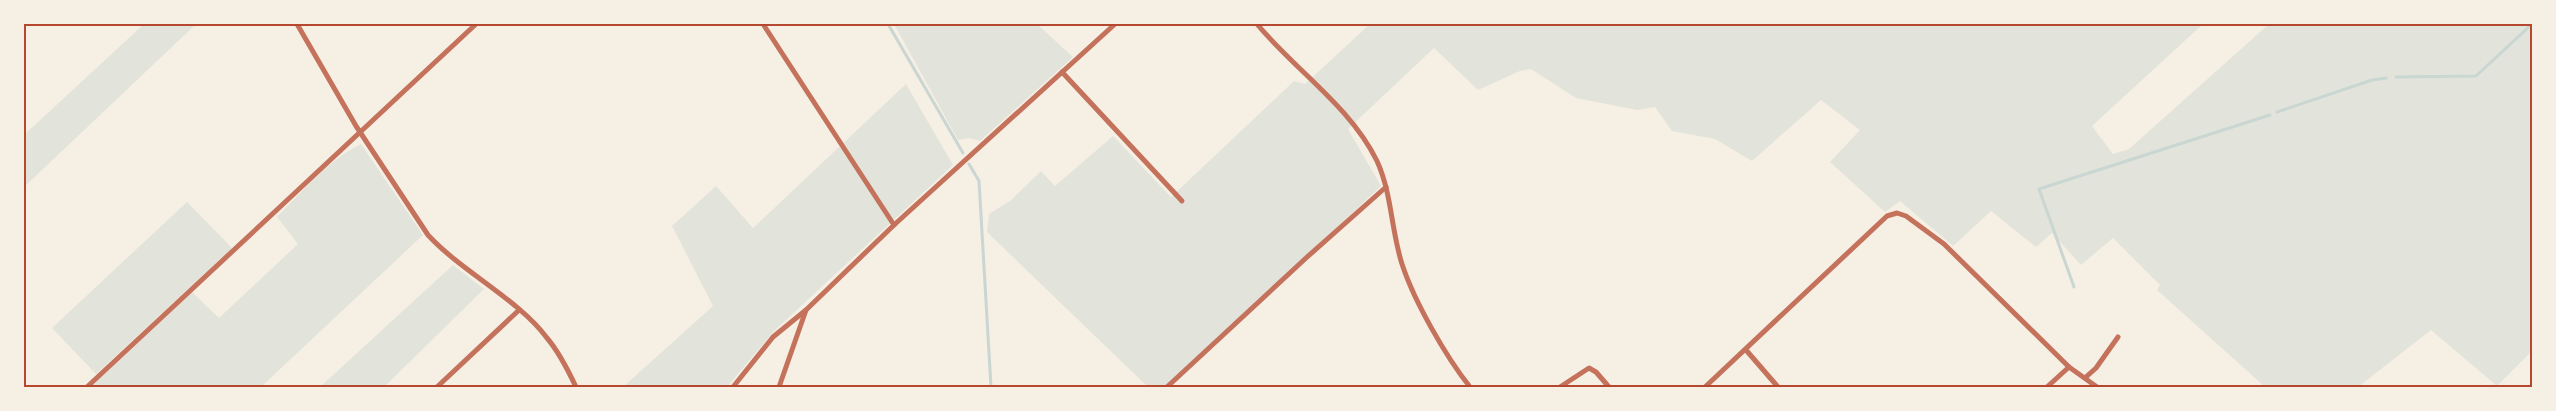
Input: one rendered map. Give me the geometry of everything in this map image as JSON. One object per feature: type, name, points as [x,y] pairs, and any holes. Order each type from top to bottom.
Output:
[{"type":"street","points":[[297,24],[361,133],[428,235],[442,250],[519,310],[547,337],[576,387]]},
{"type":"street","points":[[87,387],[476,24]]},
{"type":"street","points":[[763,24],[894,225]]},
{"type":"street","points":[[733,387],[773,337],[806,310],[894,225],[1115,24]]},
{"type":"street","points":[[1257,24],[1353,124],[1376,160],[1386,187],[1402,264],[1436,334],[1470,387]]},
{"type":"street","points":[[1062,72],[1182,201]]},
{"type":"street","points":[[1168,387],[1306,258],[1386,187]]},
{"type":"street","points":[[1705,387],[1887,216],[1897,213],[1906,216],[1944,244],[2068,367],[2086,377],[2097,387]]},
{"type":"street","points":[[437,387],[519,310]]},
{"type":"street","points":[[779,387],[806,310]]},
{"type":"street","points":[[2086,377],[2096,368],[2118,337]]},
{"type":"street","points":[[1746,350],[1778,387]]},
{"type":"street","points":[[2047,387],[2068,367]]},
{"type":"street","points":[[1560,387],[1584,369],[1589,368],[1596,372],[1609,387]]},
{"type":"shaded area","points":[[144,24],[196,24],[24,187],[24,135]]},
{"type":"shaded area","points":[[894,24],[1037,24],[1073,57],[980,141],[969,138],[958,140]]},
{"type":"shaded area","points":[[1370,24],[2203,24],[2092,126],[2113,154],[2129,149],[2269,24],[2532,24],[2532,351],[2497,386],[2431,330],[2358,387],[2265,387],[2157,290],[2160,285],[2113,238],[2081,265],[2052,233],[2036,247],[1991,211],[1953,246],[1900,201],[1885,212],[1830,162],[1860,130],[1821,100],[1752,161],[1715,139],[1672,131],[1655,107],[1637,110],[1576,98],[1531,69],[1520,71],[1478,90],[1434,48],[1348,129],[1381,186],[1167,387],[1148,387],[987,232],[989,214],[1010,201],[1041,171],[1055,186],[1113,136],[1171,197],[1294,81],[1305,84]]},
{"type":"shaded area","points":[[906,84],[953,165],[773,332],[727,387],[623,387],[713,306],[672,226],[716,186],[753,228]]},
{"type":"shaded area","points":[[361,144],[423,235],[261,387],[91,387],[192,292],[219,318],[298,244],[277,217],[337,159]]},
{"type":"shaded area","points":[[187,202],[232,248],[96,374],[52,328]]},
{"type":"shaded area","points":[[453,265],[484,289],[384,387],[320,387]]},
{"type":"waterway","points":[[888,24],[963,153]]},
{"type":"waterway","points":[[2396,77],[2476,76],[2532,24]]},
{"type":"waterway","points":[[2277,112],[2372,80],[2386,78]]},
{"type":"waterway","points":[[2074,287],[2039,189],[2270,115]]},
{"type":"waterway","points":[[969,164],[979,181],[991,387]]}]
